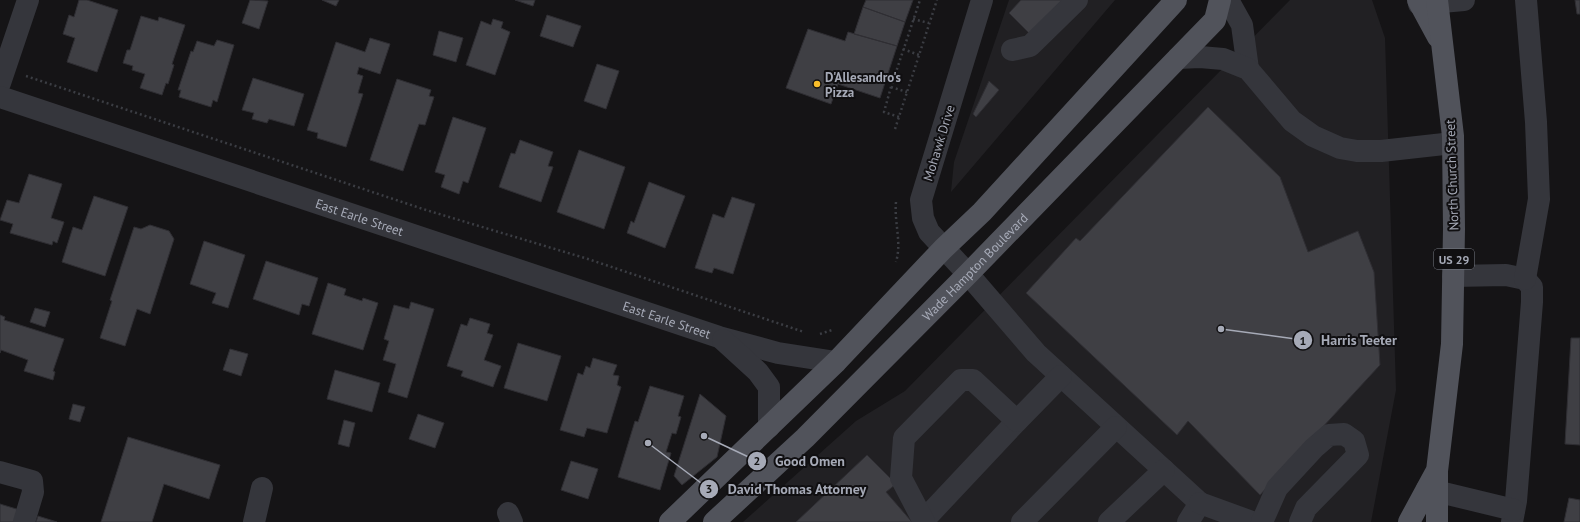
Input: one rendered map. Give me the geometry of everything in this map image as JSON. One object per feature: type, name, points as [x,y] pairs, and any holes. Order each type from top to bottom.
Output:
[{"type":"main road","points":[[670,522],[836,362],[943,249],[982,212],[1176,0]]},
{"type":"main road","name":"Wade Hampton Boulevard","points":[[714,522],[804,438],[968,274],[1215,20],[1220,0]]},
{"type":"main road","name":"North Church Street","points":[[1428,1],[1443,47],[1453,143],[1454,276],[1452,344],[1434,484],[1437,522]]},
{"type":"main road","name":"North Church Street","points":[[1409,522],[1434,484]]},
{"type":"street","points":[[0,83],[28,0]]},
{"type":"street","name":"Mohawk Drive","points":[[982,0],[921,200],[923,218],[929,232],[943,249],[968,274],[1036,353],[1200,503]]},
{"type":"street","points":[[1012,50],[1030,46],[1077,0]]},
{"type":"street","points":[[1228,0],[1242,25],[1248,69]]},
{"type":"street","points":[[1428,1],[1464,0]]},
{"type":"street","points":[[1525,278],[1538,199],[1536,122],[1526,0]]},
{"type":"street","points":[[1178,58],[1200,57],[1223,59],[1248,69],[1292,121],[1313,136],[1340,148],[1357,151],[1381,151],[1453,143]]},
{"type":"street","name":"East Earle Street","points":[[0,97],[719,337],[778,353],[836,362]]},
{"type":"street","points":[[1434,484],[1513,516],[1517,485],[1532,287],[1525,278],[1506,275],[1454,276]]},
{"type":"street","name":"East Earle Street","points":[[719,337],[758,372],[769,387],[769,427]]},
{"type":"street","points":[[1017,421],[973,380],[961,380],[904,438],[900,478],[923,521],[1061,376]]},
{"type":"street","points":[[1022,522],[1116,427]]},
{"type":"street","points":[[1262,522],[1277,488],[1303,460],[1329,435],[1344,434],[1354,441],[1358,455],[1306,508],[1300,522]]},
{"type":"street","points":[[1109,522],[1164,470]]},
{"type":"street","points":[[0,472],[32,481],[33,492],[25,519]]},
{"type":"street","points":[[254,522],[262,488]]},
{"type":"street","points":[[1188,522],[1200,503],[1252,522]]},
{"type":"path","points":[[899,117],[884,112],[890,87],[920,0]]},
{"type":"path","points":[[895,129],[937,0]]},
{"type":"path","points":[[913,19],[929,24]]},
{"type":"path","points":[[903,49],[919,54]]},
{"type":"path","points":[[23,76],[426,210],[595,262],[807,333]]},
{"type":"path","points":[[890,87],[907,92]]},
{"type":"path","points":[[896,265],[899,238],[895,213],[897,195]]},
{"type":"path","points":[[819,334],[825,334],[836,329]]},
{"type":"shaded area","points":[[1009,0],[1115,0],[951,192],[954,162]]},
{"type":"shaded area","points":[[1290,0],[1372,0],[1385,38],[1396,390],[1371,522],[743,522],[856,421],[905,391]]},
{"type":"building","points":[[79,0],[87,0],[118,10],[97,72],[67,62],[75,38],[63,34],[69,15],[74,17]]},
{"type":"building","points":[[250,0],[268,1],[259,29],[242,23]]},
{"type":"building","points":[[322,0],[339,0],[336,6]]},
{"type":"building","points":[[515,0],[535,0],[533,6]]},
{"type":"building","points":[[866,0],[913,0],[905,22],[863,7]]},
{"type":"building","points":[[1021,0],[1062,0],[1030,34],[1009,13]]},
{"type":"building","points":[[1575,0],[1580,0],[1580,14],[1577,14]]},
{"type":"building","points":[[863,7],[905,22],[897,46],[854,34]]},
{"type":"building","points":[[547,15],[581,26],[573,47],[540,36]]},
{"type":"building","points":[[141,16],[158,21],[159,17],[185,25],[172,64],[174,65],[168,84],[166,83],[162,95],[140,88],[145,74],[132,70],[133,66],[123,63],[127,50],[130,50]]},
{"type":"building","points":[[493,19],[503,22],[501,28],[510,32],[495,75],[466,65],[481,21],[491,25]]},
{"type":"building","points":[[808,29],[845,41],[848,32],[897,46],[880,98],[838,84],[831,104],[786,88]]},
{"type":"building","points":[[439,31],[463,38],[456,62],[433,55]]},
{"type":"building","points":[[370,38],[390,44],[380,74],[359,67],[357,74],[363,76],[358,93],[363,94],[346,147],[317,138],[318,133],[307,130],[336,42],[365,52]]},
{"type":"building","points":[[217,40],[234,45],[217,102],[213,100],[211,107],[179,97],[181,90],[178,90],[191,51],[193,52],[197,41],[214,46]]},
{"type":"building","points":[[597,64],[619,71],[606,109],[584,101]]},
{"type":"building","points":[[253,78],[304,94],[294,126],[269,119],[267,123],[252,119],[254,113],[242,110]]},
{"type":"building","points":[[397,79],[431,90],[429,96],[434,97],[425,125],[419,124],[403,171],[370,160]]},
{"type":"building","points":[[989,81],[999,90],[976,117],[973,114]]},
{"type":"building","points":[[1208,107],[1280,177],[1308,252],[1358,231],[1374,272],[1380,365],[1260,495],[1188,421],[1177,435],[1026,293],[1076,238],[1080,241]]},
{"type":"building","points":[[453,117],[486,128],[468,183],[463,181],[459,194],[441,187],[445,175],[435,172]]},
{"type":"building","points":[[520,140],[553,152],[548,166],[553,167],[541,202],[499,187],[511,153],[515,154]]},
{"type":"building","points":[[579,150],[625,167],[604,229],[557,212]]},
{"type":"building","points":[[29,174],[62,184],[51,218],[64,222],[57,243],[53,241],[52,245],[10,233],[13,224],[0,220],[7,200],[19,203]]},
{"type":"building","points":[[649,182],[685,196],[665,248],[627,233],[631,221],[634,223]]},
{"type":"building","points":[[94,196],[128,207],[105,276],[62,262],[73,227],[82,230]]},
{"type":"building","points":[[732,197],[755,204],[733,274],[714,268],[712,273],[695,268],[713,214],[724,218]]},
{"type":"building","points":[[150,225],[169,231],[174,239],[150,314],[137,309],[125,346],[100,338],[112,301],[110,300],[134,227],[141,229]]},
{"type":"building","points":[[204,241],[245,255],[228,308],[212,303],[216,293],[190,284]]},
{"type":"building","points":[[266,261],[318,278],[309,306],[302,304],[299,315],[253,299]]},
{"type":"building","points":[[328,283],[346,289],[344,295],[362,301],[363,298],[378,303],[363,350],[312,334]]},
{"type":"building","points":[[411,302],[434,309],[407,398],[388,392],[396,364],[383,360],[389,341],[384,339],[394,305],[409,309]]},
{"type":"building","points":[[35,308],[50,312],[45,327],[30,322]]},
{"type":"building","points":[[0,315],[5,317],[4,320],[64,339],[53,371],[55,372],[53,380],[24,371],[28,360],[1,350],[0,353]]},
{"type":"building","points":[[470,318],[490,324],[487,333],[493,335],[484,360],[501,366],[493,387],[461,376],[463,371],[447,366],[461,324],[467,326]]},
{"type":"building","points":[[1571,338],[1580,338],[1580,445],[1565,444]]},
{"type":"building","points":[[518,343],[561,356],[547,401],[504,388]]},
{"type":"building","points":[[230,349],[248,354],[241,376],[223,370]]},
{"type":"building","points":[[593,358],[617,365],[613,375],[619,376],[617,385],[621,387],[607,433],[587,428],[584,437],[560,430],[578,373],[583,375],[586,366],[590,368]]},
{"type":"building","points":[[335,370],[380,383],[372,412],[327,399]]},
{"type":"building","points":[[650,386],[684,396],[678,416],[681,417],[676,434],[672,433],[666,452],[671,453],[660,490],[618,477],[635,421],[638,422]]},
{"type":"building","points":[[700,394],[726,416],[717,457],[682,485],[674,476]]},
{"type":"building","points":[[73,404],[85,407],[80,422],[69,419]]},
{"type":"building","points":[[418,414],[444,423],[435,448],[409,439]]},
{"type":"building","points":[[344,420],[355,423],[349,447],[338,444]]},
{"type":"building","points":[[128,437],[220,465],[209,499],[164,484],[152,522],[101,522]]},
{"type":"building","points":[[867,455],[896,484],[886,492],[912,522],[796,522]]},
{"type":"building","points":[[571,461],[598,469],[588,499],[561,490]]},
{"type":"building","points":[[1569,498],[1580,500],[1580,522],[1564,522]]},
{"type":"building","points":[[0,504],[23,511],[19,522],[0,522]]},
{"type":"building","points":[[38,516],[57,522],[36,522]]},
{"type":"place","name":"D'Allesandro's Pizza","points":[[817,84]]},
{"type":"place","name":"Harris Teeter","points":[[1221,329]]},
{"type":"place","name":"Good Omen","points":[[704,436]]},
{"type":"place","name":"David Thomas Attorney","points":[[648,443]]}]
